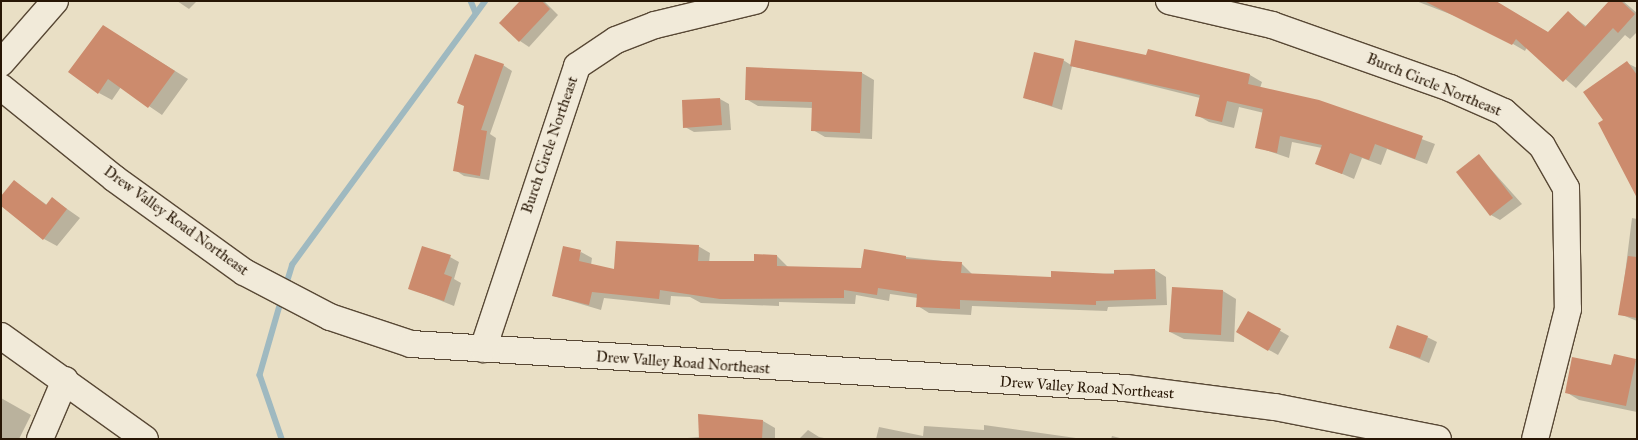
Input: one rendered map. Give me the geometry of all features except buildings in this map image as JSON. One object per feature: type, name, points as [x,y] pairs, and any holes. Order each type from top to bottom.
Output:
[{"type":"street","points":[[1,63],[55,1]]},
{"type":"street","name":"Burch Circle Northeast","points":[[483,349],[577,66],[616,40],[655,25],[755,1]]},
{"type":"street","name":"Burch Circle Northeast","points":[[1168,1],[1272,26],[1450,88],[1504,112],[1542,146],[1566,188],[1568,309],[1535,439]]},
{"type":"street","name":"Drew Valley Road Northeast","points":[[1,87],[115,178],[244,272],[309,306],[411,344],[1126,388],[1275,407],[1438,439]]},
{"type":"street","points":[[1,336],[145,439]]},
{"type":"street","points":[[40,439],[64,380]]},
{"type":"waterway","points":[[471,1],[476,13]]},
{"type":"waterway","points":[[286,285],[292,265],[485,1]]},
{"type":"waterway","points":[[282,299],[260,375],[282,439]]}]
